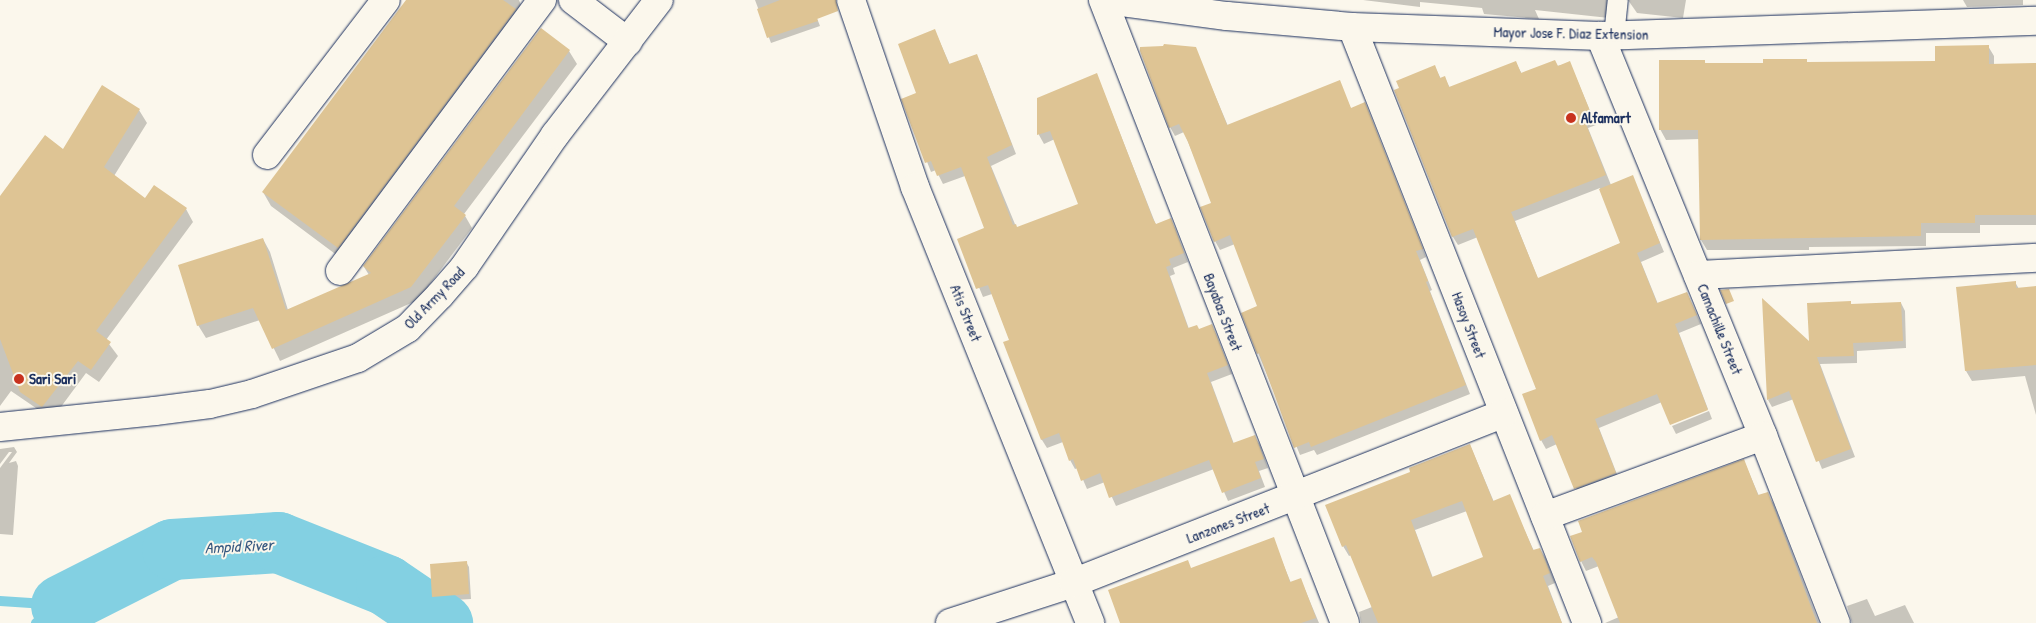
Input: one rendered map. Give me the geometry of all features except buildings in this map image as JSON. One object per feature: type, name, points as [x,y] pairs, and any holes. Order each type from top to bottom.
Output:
[{"type":"street","points":[[267,155],[386,0]]},
{"type":"street","points":[[340,271],[542,0]]},
{"type":"street","points":[[573,0],[628,42]]},
{"type":"street","name":"Old Army Road","points":[[0,427],[210,404],[308,377],[358,358],[408,328],[440,295],[487,235],[555,135],[659,0]]},
{"type":"street","name":"Atis Street","points":[[851,0],[916,187],[1090,623]]},
{"type":"street","name":"Bayabas Street","points":[[1103,0],[1345,623]]},
{"type":"street","name":"Mayor Jose F. Diaz Extension","points":[[1107,0],[1227,16],[1352,27],[1607,36],[2036,21]]},
{"type":"street","name":"Hasoy Street","points":[[1352,27],[1587,623]]},
{"type":"street","name":"Camachille Street","points":[[1607,36],[1698,275],[1836,623]]},
{"type":"street","points":[[1698,275],[2036,258]]},
{"type":"street","name":"Lanzones Street","points":[[950,623],[1073,583],[1504,413]]},
{"type":"street","points":[[1545,516],[1763,436]]},
{"type":"lane","points":[[1607,36],[1618,0]]},
{"type":"waterway","name":"Ampid River","points":[[61,605],[172,549],[278,542],[386,585],[442,623]]},
{"type":"waterway","points":[[0,601],[61,605]]},
{"type":"waterway","points":[[36,623],[61,605]]},
{"type":"place","name":"Alfamart","points":[[1571,118]]},
{"type":"place","name":"Sari Sari","points":[[19,379]]}]
